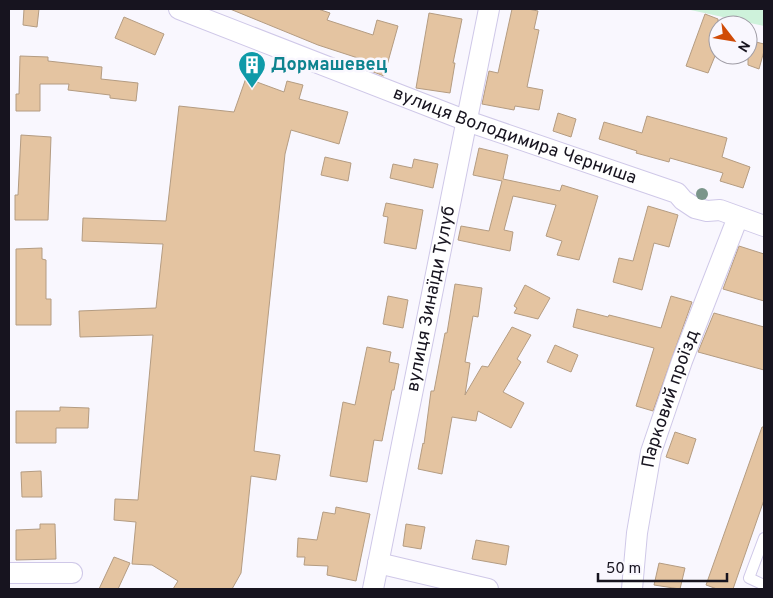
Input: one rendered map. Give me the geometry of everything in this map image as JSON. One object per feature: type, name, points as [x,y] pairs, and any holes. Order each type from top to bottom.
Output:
[{"type":"street","name":"вулиця Володимира Черниша","points":[[179,9],[467,121],[677,193],[683,200],[695,208],[707,212],[720,210],[764,226]]},
{"type":"street","name":"вулиця Зинаїди Тулуб","points":[[373,589],[489,9]]},
{"type":"street","name":"Парковий проїзд","points":[[632,589],[637,533],[651,452],[682,361],[738,217]]},
{"type":"street","points":[[378,563],[488,589]]},
{"type":"street","points":[[9,573],[72,573]]},
{"type":"lane","points":[[764,538],[749,578],[764,585]]},
{"type":"green space","points":[[686,9],[764,9],[764,26],[758,25],[758,15],[714,15]]},
{"type":"building","points":[[24,9],[39,9],[37,27],[23,25]]},
{"type":"building","points":[[230,9],[318,9],[330,13],[327,20],[373,35],[377,20],[398,26],[384,76],[358,66],[361,59],[318,45]]},
{"type":"building","points":[[512,9],[538,11],[534,29],[539,30],[527,87],[543,90],[539,110],[515,106],[514,110],[482,104],[489,71],[498,73]]},
{"type":"building","points":[[429,13],[462,19],[453,63],[455,63],[450,93],[416,88]]},
{"type":"building","points":[[705,14],[708,15],[708,65],[711,65],[708,73],[686,66]]},
{"type":"building","points":[[124,17],[164,34],[155,55],[115,38]]},
{"type":"building","points":[[758,42],[764,44],[759,69],[748,65],[758,65]]},
{"type":"building","points":[[20,56],[48,57],[48,61],[102,67],[101,79],[138,83],[136,101],[110,98],[110,95],[68,90],[69,84],[40,84],[40,111],[16,111],[16,94],[19,94]]},
{"type":"building","points":[[246,78],[284,92],[287,81],[303,85],[299,99],[348,112],[339,144],[291,130],[285,154],[254,451],[280,455],[276,480],[251,476],[241,573],[232,589],[173,589],[178,581],[152,565],[132,564],[136,522],[114,520],[115,499],[138,500],[153,335],[80,337],[79,311],[156,308],[163,244],[82,241],[83,218],[166,221],[179,106],[234,112]]},
{"type":"building","points":[[558,113],[576,119],[571,137],[553,131]]},
{"type":"building","points":[[647,116],[727,138],[722,157],[750,167],[743,188],[720,181],[723,173],[670,158],[669,162],[636,153],[637,151],[599,139],[604,122],[642,133]]},
{"type":"building","points":[[21,135],[51,137],[48,220],[15,220],[15,195],[18,195]]},
{"type":"building","points":[[479,148],[508,155],[503,179],[560,191],[562,185],[598,196],[579,260],[557,255],[562,241],[546,236],[556,205],[513,196],[504,230],[513,232],[510,251],[458,240],[461,226],[489,231],[502,181],[473,175]]},
{"type":"building","points":[[325,157],[351,163],[348,181],[321,175]]},
{"type":"building","points":[[414,159],[438,164],[433,188],[390,178],[393,164],[412,168]]},
{"type":"building","points":[[386,203],[423,210],[416,249],[384,243],[388,217],[383,216]]},
{"type":"building","points":[[648,206],[678,215],[669,247],[654,243],[642,290],[613,282],[619,258],[633,261]]},
{"type":"building","points":[[739,246],[764,254],[764,301],[723,289]]},
{"type":"building","points":[[42,248],[42,259],[46,260],[46,299],[51,299],[51,325],[16,325],[16,249]]},
{"type":"building","points":[[455,284],[482,288],[478,317],[473,316],[465,362],[470,363],[465,395],[482,366],[488,367],[512,327],[531,335],[517,359],[521,362],[503,392],[524,403],[511,428],[478,411],[476,421],[452,417],[442,474],[418,469],[424,444],[431,391],[434,391],[445,333],[447,333]]},
{"type":"building","points":[[525,285],[550,298],[538,319],[514,313],[517,308],[514,306]]},
{"type":"building","points":[[388,296],[408,300],[403,328],[383,324]]},
{"type":"building","points":[[671,296],[692,302],[653,411],[636,406],[654,348],[573,327],[577,309],[661,328]]},
{"type":"building","points":[[714,313],[764,327],[764,370],[698,352]]},
{"type":"building","points":[[555,345],[578,355],[571,372],[547,362]]},
{"type":"building","points":[[367,347],[391,352],[389,362],[399,364],[382,441],[374,440],[367,482],[330,476],[343,402],[355,405]]},
{"type":"building","points":[[60,407],[89,408],[88,428],[56,428],[56,443],[16,443],[16,411],[60,411]]},
{"type":"building","points":[[762,427],[764,427],[764,500],[733,589],[717,589],[706,585]]},
{"type":"building","points":[[675,432],[696,439],[688,464],[666,457]]},
{"type":"building","points":[[41,471],[42,497],[22,497],[21,472]]},
{"type":"building","points":[[336,507],[370,514],[356,581],[327,575],[328,566],[304,565],[305,557],[297,557],[298,538],[317,540],[323,512],[335,514]]},
{"type":"building","points":[[40,524],[55,524],[56,559],[16,560],[16,530],[40,529]]},
{"type":"building","points":[[406,524],[425,527],[421,549],[403,546]]},
{"type":"building","points":[[476,540],[509,546],[506,565],[472,559]]},
{"type":"building","points":[[114,557],[130,563],[118,589],[99,589]]},
{"type":"building","points":[[659,563],[685,568],[680,589],[654,585]]},
{"type":"place","name":"Дормашевец","points":[[252,89]]}]
